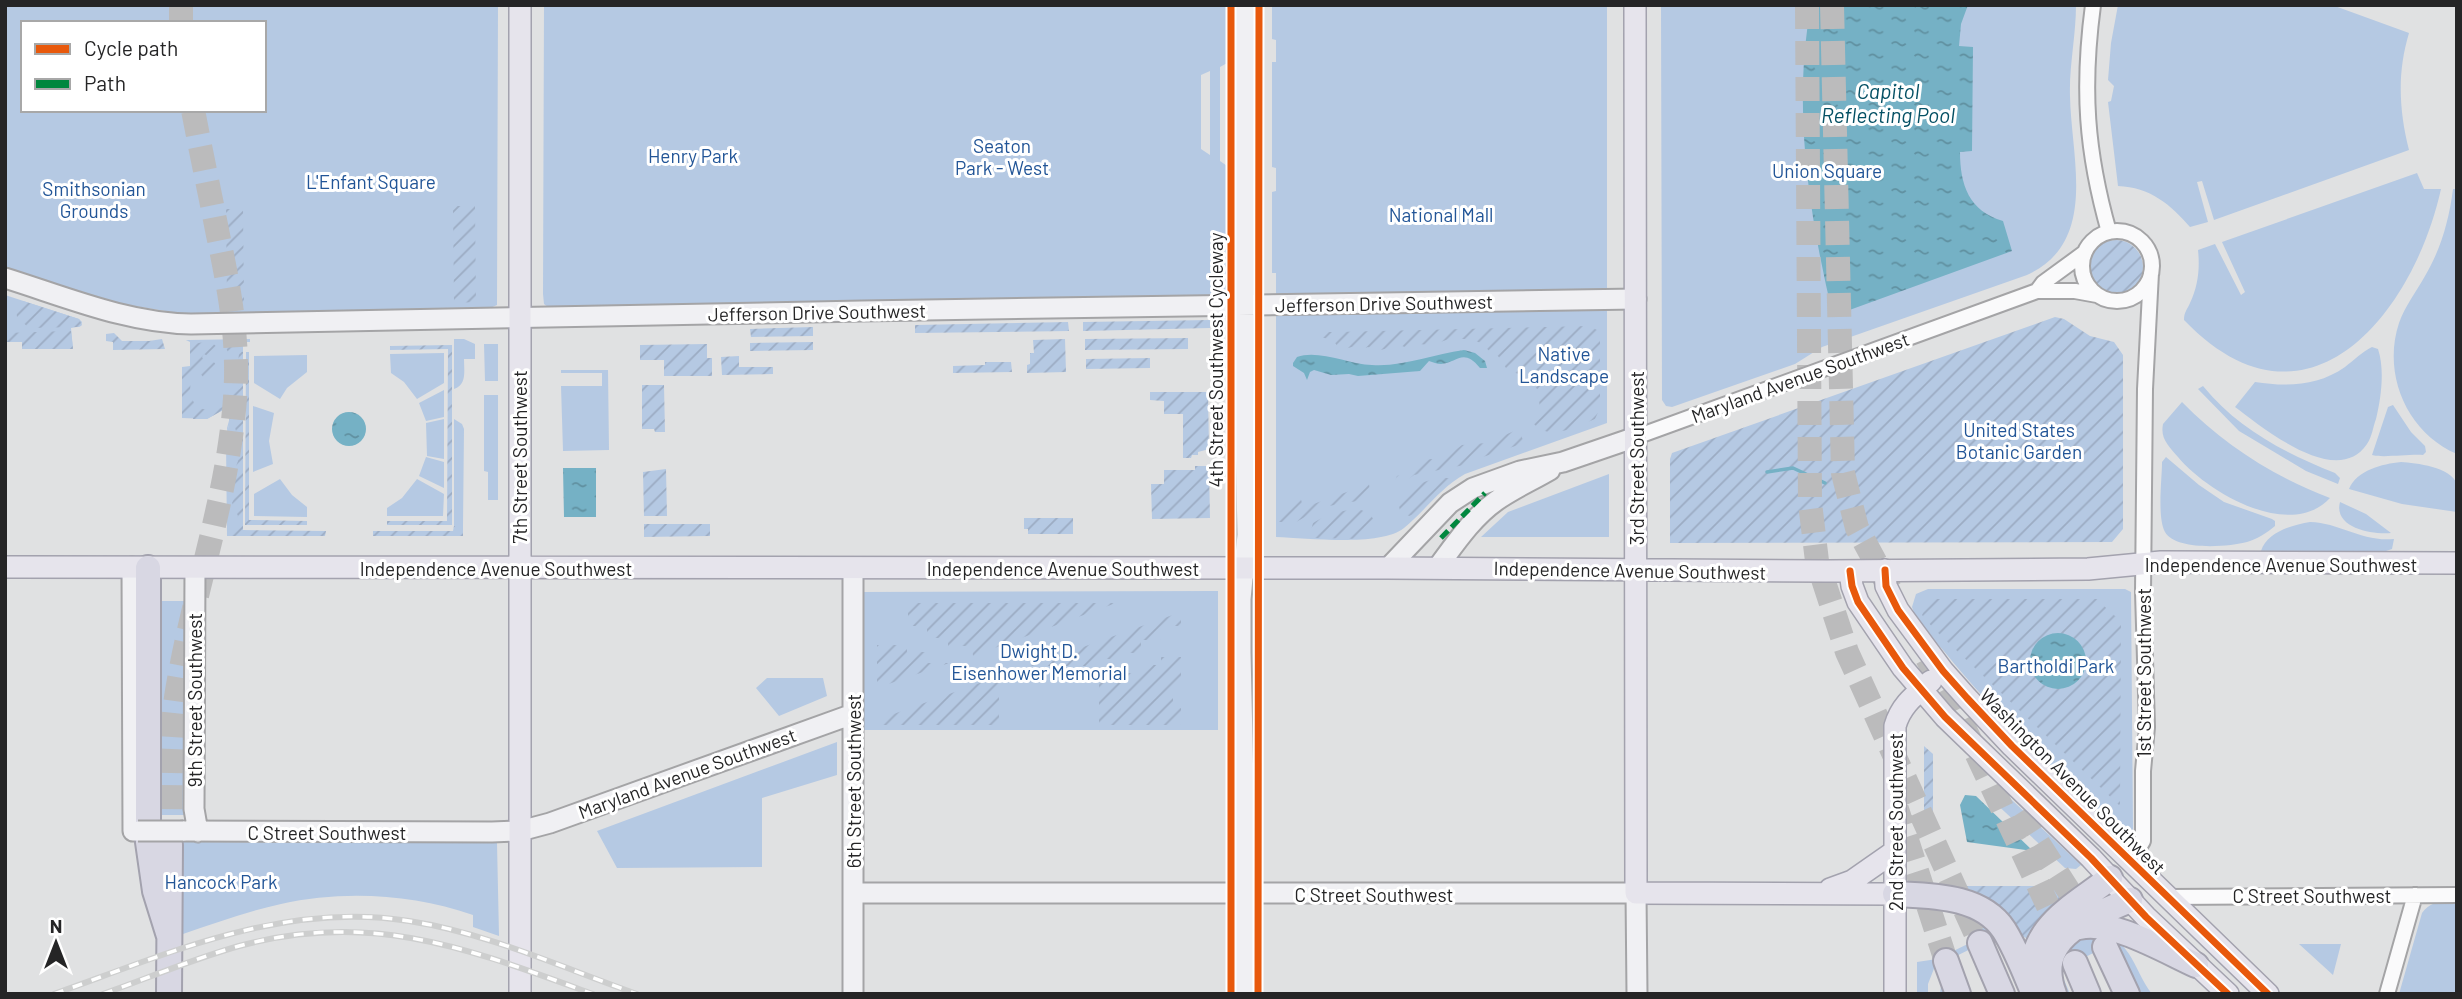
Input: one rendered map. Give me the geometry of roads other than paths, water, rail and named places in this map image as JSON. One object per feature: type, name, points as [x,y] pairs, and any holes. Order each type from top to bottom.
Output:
[{"type":"highway","points":[[140,567],[148,842],[155,891],[169,936]]},
{"type":"highway","points":[[169,994],[169,936],[183,836]]},
{"type":"highway","points":[[2040,991],[2033,954],[2046,929],[2110,878]]},
{"type":"highway","points":[[1895,894],[1942,897],[1986,913],[2005,933],[2040,991]]},
{"type":"highway","points":[[2040,991],[2049,975],[2050,957],[2058,943],[2075,928],[2130,900]]},
{"type":"highway","points":[[2075,928],[2093,924],[2113,928],[2196,965]]},
{"type":"highway","points":[[1980,943],[2002,994]]},
{"type":"highway","points":[[2105,947],[2127,994]]},
{"type":"highway","points":[[1946,961],[1958,994]]},
{"type":"highway","points":[[2075,962],[2088,994]]},
{"type":"main road","name":"7th Street Southwest","points":[[520,5],[520,831],[526,992]]},
{"type":"main road","name":"3rd Street Southwest","points":[[1635,5],[1636,893]]},
{"type":"main road","name":"Independence Avenue Southwest","points":[[5,568],[1885,570],[2088,569],[2143,564],[2457,563]]},
{"type":"main road","points":[[1850,570],[1858,602],[1903,668],[1945,717],[2228,994]]},
{"type":"main road","name":"Washington Avenue Southwest","points":[[1885,570],[1886,586],[1898,610],[1943,671],[2012,746],[2268,994]]},
{"type":"main road","name":"2nd Street Southwest","points":[[1895,994],[1895,726],[1900,711],[1943,671]]},
{"type":"main road","points":[[1821,893],[1852,881],[1895,851]]},
{"type":"main road","points":[[2110,878],[2131,861]]},
{"type":"main road","name":"C Street Southwest","points":[[1636,893],[1895,894]]},
{"type":"main road","points":[[2130,900],[2168,897]]},
{"type":"street","points":[[1245,5],[1247,535],[1241,652],[1245,994]]},
{"type":"street","points":[[2093,5],[2087,54],[2087,119],[2098,194],[2109,232]]},
{"type":"street","points":[[2119,231],[2138,238],[2150,254],[2151,273],[2146,286],[2129,299],[2115,301],[2097,295],[2083,277],[2081,268],[2084,253],[2096,237],[2109,232],[2119,231]]},
{"type":"street","name":"Maryland Avenue Southwest","points":[[2037,291],[2043,283],[2084,253]]},
{"type":"street","name":"1st Street Southwest","points":[[2131,861],[2143,841],[2143,771],[2147,727],[2143,564],[2145,388],[2151,273]]},
{"type":"street","name":"Jefferson Drive Southwest","points":[[5,278],[126,315],[174,324],[1636,299]]},
{"type":"street","name":"Maryland Avenue Southwest","points":[[1388,568],[1414,538],[1461,495],[1473,488],[1520,471],[1563,462],[1636,437],[2037,291],[2075,291],[2097,295]]},
{"type":"street","name":"Maryland Avenue Southwest","points":[[1437,568],[1483,511],[1563,462]]},
{"type":"street","name":"C Street Southwest","points":[[140,567],[136,831],[183,836],[520,831]]},
{"type":"street","name":"9th Street Southwest","points":[[183,836],[194,809],[195,568]]},
{"type":"street","name":"6th Street Southwest","points":[[853,568],[853,994]]},
{"type":"street","name":"Maryland Avenue Southwest","points":[[520,831],[550,823],[853,714]]},
{"type":"street","name":"C Street Southwest","points":[[853,893],[1636,893]]},
{"type":"street","name":"3rd Street Southwest","points":[[1636,893],[1637,994]]},
{"type":"street","points":[[2387,994],[2415,895]]},
{"type":"street","name":"C Street Southwest","points":[[2168,897],[2457,895]]},
{"type":"water","name":"Capitol Reflecting Pool","points":[[1811,5],[1968,5],[1961,24],[1959,46],[1973,47],[1972,151],[1960,152],[1960,164],[1969,195],[1982,211],[2003,221],[2012,251],[1833,316],[1810,200],[1803,122],[1803,83]]},
{"type":"water","points":[[1464,350],[1475,353],[1485,361],[1487,368],[1480,368],[1464,357],[1441,364],[1429,361],[1420,371],[1358,376],[1331,375],[1314,370],[1310,372],[1307,380],[1304,373],[1293,366],[1297,357],[1305,355],[1384,365]]},
{"type":"water","points":[[349,412],[361,417],[366,429],[361,441],[349,446],[337,441],[332,429],[337,417]]},
{"type":"water","points":[[563,468],[596,468],[596,517],[564,517]]},
{"type":"water","points":[[2058,633],[2069,635],[2078,641],[2084,650],[2084,672],[2078,681],[2069,687],[2058,689],[2047,687],[2038,681],[2032,672],[2030,661],[2032,650],[2038,641],[2047,635]]},
{"type":"water","points":[[1965,795],[1976,796],[2033,851],[1967,842],[1960,805]]},
{"type":"waterway","points":[[1767,472],[1793,468],[1825,483]]},
{"type":"tunnel","points":[[181,5],[181,21]]},
{"type":"tunnel","points":[[1807,5],[1810,503],[1817,561],[1847,652],[1980,943]]},
{"type":"tunnel","points":[[1832,5],[1843,473],[1857,528],[1890,589]]},
{"type":"tunnel","points":[[170,845],[174,710],[184,652],[228,457],[236,378],[235,342],[228,288],[193,112]]},
{"type":"tunnel","points":[[1927,658],[1964,727],[2064,940]]},
{"type":"tunnel","points":[[1895,803],[1946,961]]},
{"type":"tunnel","points":[[2019,813],[2088,921]]},
{"type":"railway","points":[[54,994],[141,962],[228,935],[273,924],[317,918],[363,917],[409,921],[468,934],[525,952],[637,994]]},
{"type":"railway","points":[[103,994],[239,946],[288,936],[333,932],[377,934],[462,950],[593,994]]},
{"type":"park label","name":"Henry Park","points":[[693,155]]},
{"type":"park label","name":"Seaton Park - West","points":[[1002,156]]},
{"type":"park label","name":"Union Square","points":[[1827,170]]},
{"type":"park label","name":"L'Enfant Square","points":[[371,181]]},
{"type":"park label","name":"Smithsonian Grounds","points":[[94,199]]},
{"type":"park label","name":"National Mall","points":[[1441,214]]},
{"type":"park label","name":"Native Landscape","points":[[1564,364]]},
{"type":"park label","name":"United States Botanic Garden","points":[[2019,440]]},
{"type":"park label","name":"Dwight D. Eisenhower Memorial","points":[[1039,661]]},
{"type":"park label","name":"Bartholdi Park","points":[[2056,665]]},
{"type":"park label","name":"Hancock Park","points":[[221,881]]}]
